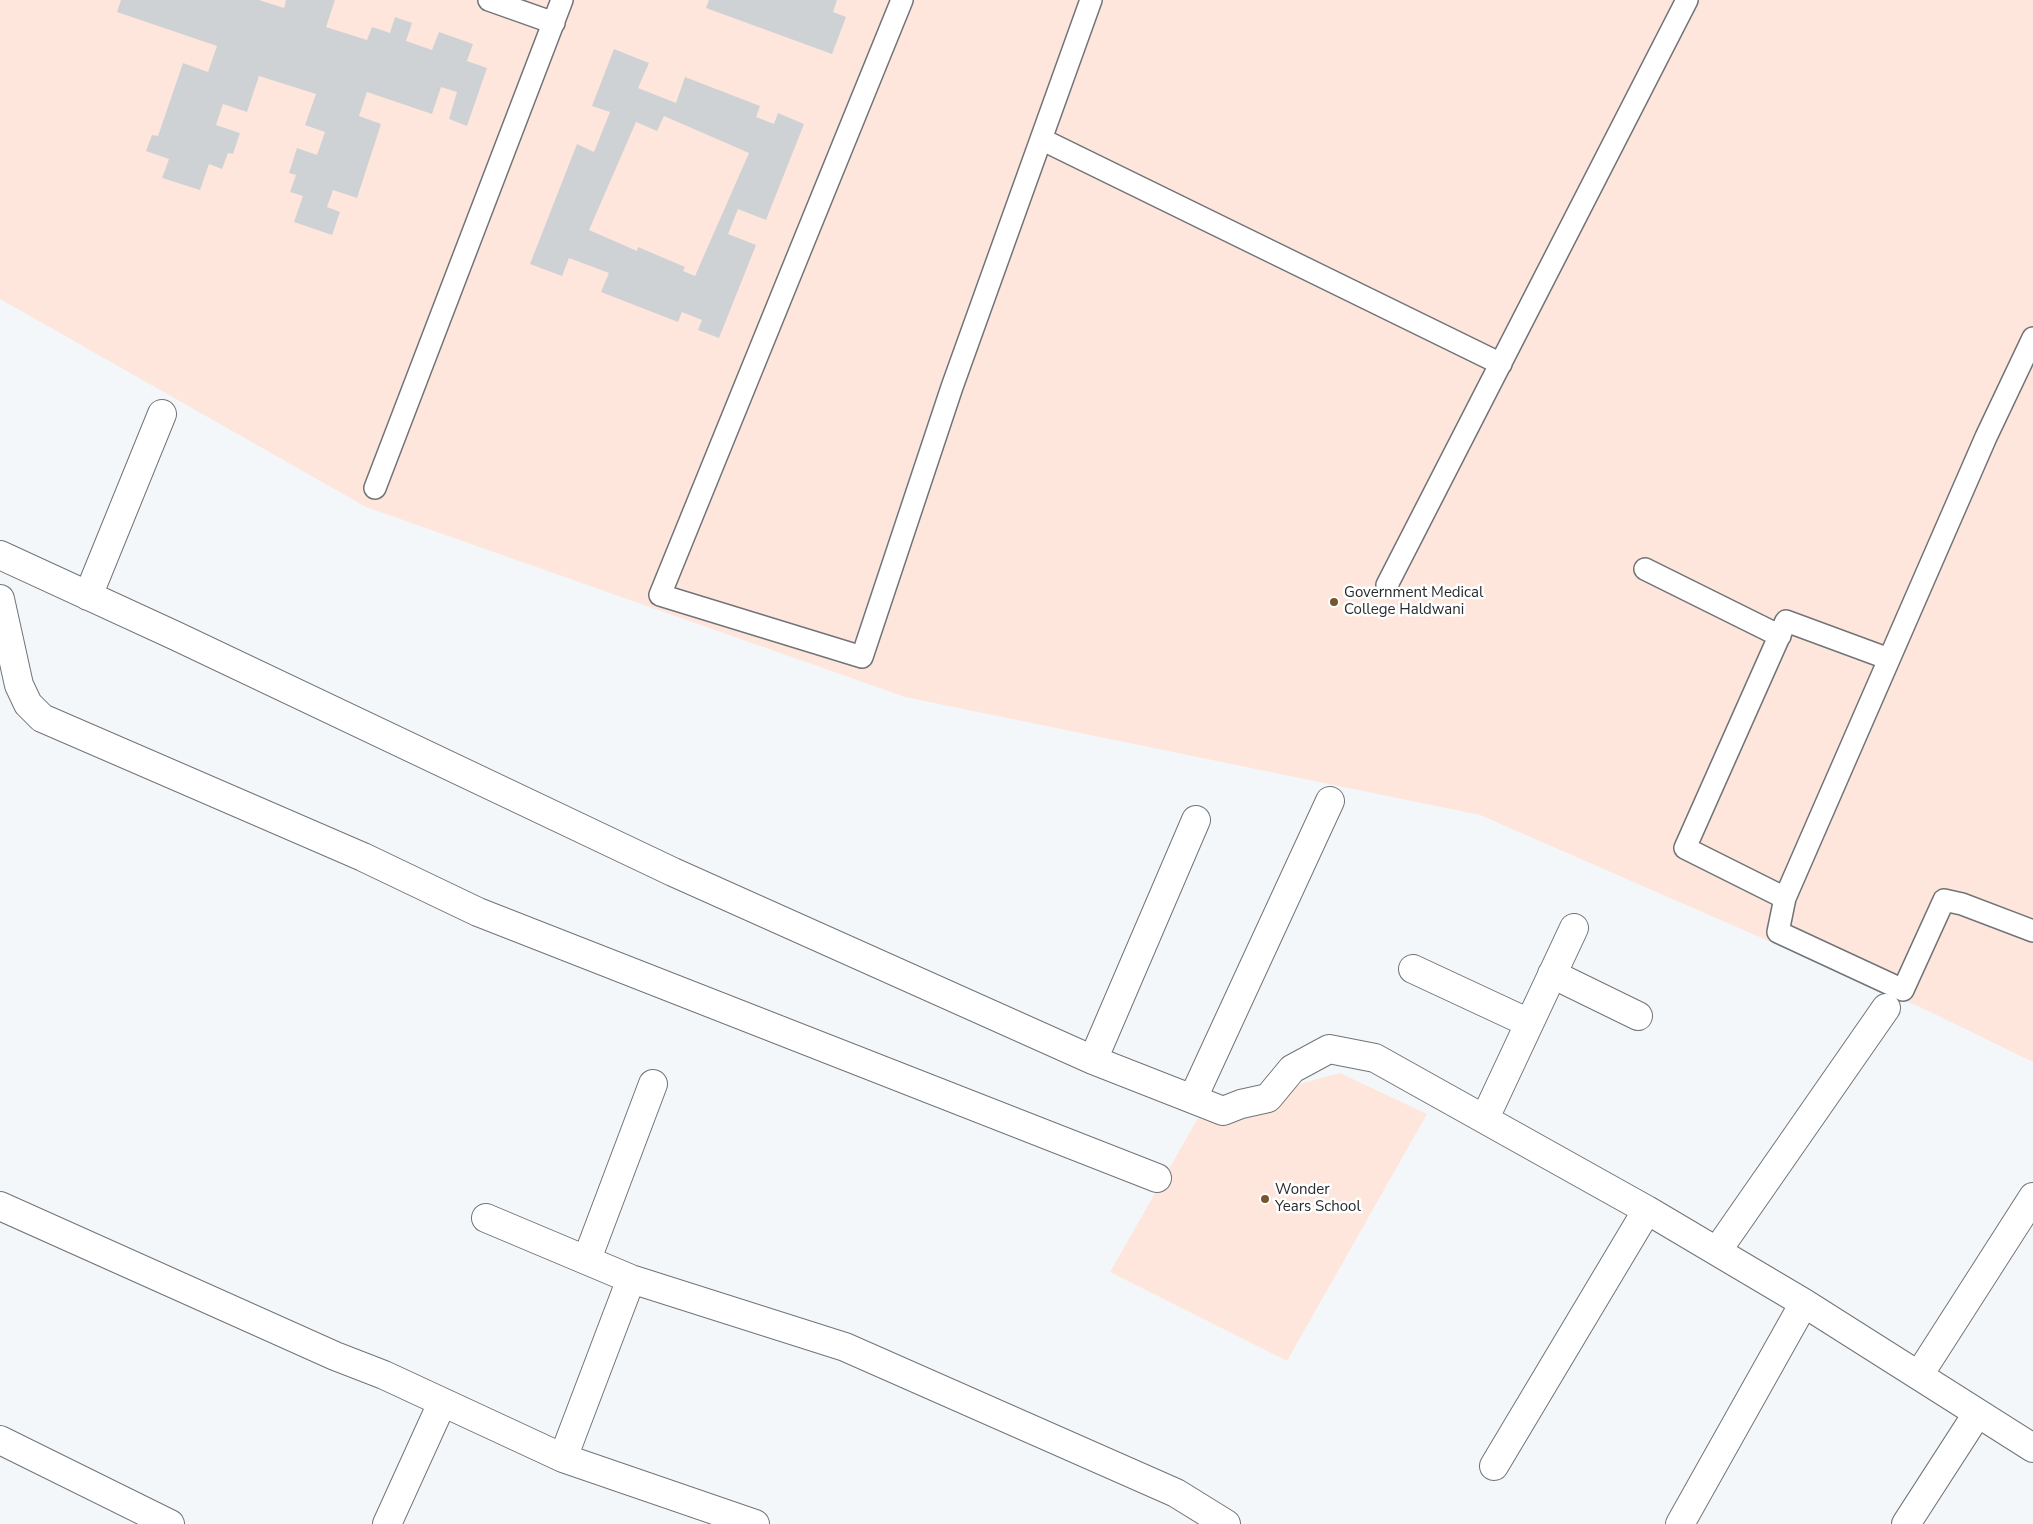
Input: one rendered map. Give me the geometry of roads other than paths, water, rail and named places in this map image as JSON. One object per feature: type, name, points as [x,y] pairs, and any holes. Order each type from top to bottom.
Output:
[{"type":"street","points":[[88,596],[162,414]]},
{"type":"street","points":[[0,555],[673,872],[1093,1060],[1223,1111],[1241,1104],[1268,1098],[1292,1069],[1329,1049],[1375,1058],[1485,1118],[1717,1251],[1804,1303],[2033,1448]]},
{"type":"street","points":[[0,599],[19,685],[28,704],[42,718],[363,857],[478,912],[1156,1178]]},
{"type":"street","points":[[1193,1098],[1330,800]]},
{"type":"street","points":[[1093,1060],[1196,820]]},
{"type":"street","points":[[1485,1118],[1574,928]]},
{"type":"street","points":[[1412,969],[1529,1023]]},
{"type":"street","points":[[1552,974],[1638,1016]]},
{"type":"street","points":[[1717,1251],[1886,1008]]},
{"type":"street","points":[[587,1259],[653,1084]]},
{"type":"street","points":[[1919,1375],[2033,1197]]},
{"type":"street","points":[[0,1206],[335,1356],[384,1375],[563,1458],[755,1524]]},
{"type":"street","points":[[1494,1466],[1647,1210]]},
{"type":"street","points":[[486,1218],[631,1279],[845,1347],[1176,1493],[1226,1524]]},
{"type":"street","points":[[563,1458],[631,1279]]},
{"type":"street","points":[[1680,1524],[1804,1303]]},
{"type":"street","points":[[387,1524],[442,1403]]},
{"type":"street","points":[[1906,1524],[1977,1414]]},
{"type":"street","points":[[0,1440],[170,1524]]},
{"type":"lane","points":[[489,0],[554,23]]},
{"type":"lane","points":[[375,488],[562,0]]},
{"type":"lane","points":[[902,0],[660,595],[862,657],[952,387],[1091,0]]},
{"type":"lane","points":[[1387,585],[1687,0]]},
{"type":"lane","points":[[1041,139],[1501,364]]},
{"type":"lane","points":[[2033,338],[1986,437],[1785,898],[1778,932],[1903,990],[1944,900],[1962,904],[2033,931]]},
{"type":"lane","points":[[1645,568],[1780,636]]},
{"type":"lane","points":[[1785,898],[1685,848],[1786,621],[1889,659]]},
{"type":"place","name":"Government Medical College Haldwani","points":[[1334,602]]},
{"type":"place","name":"Wonder Years School","points":[[1265,1199]]}]
